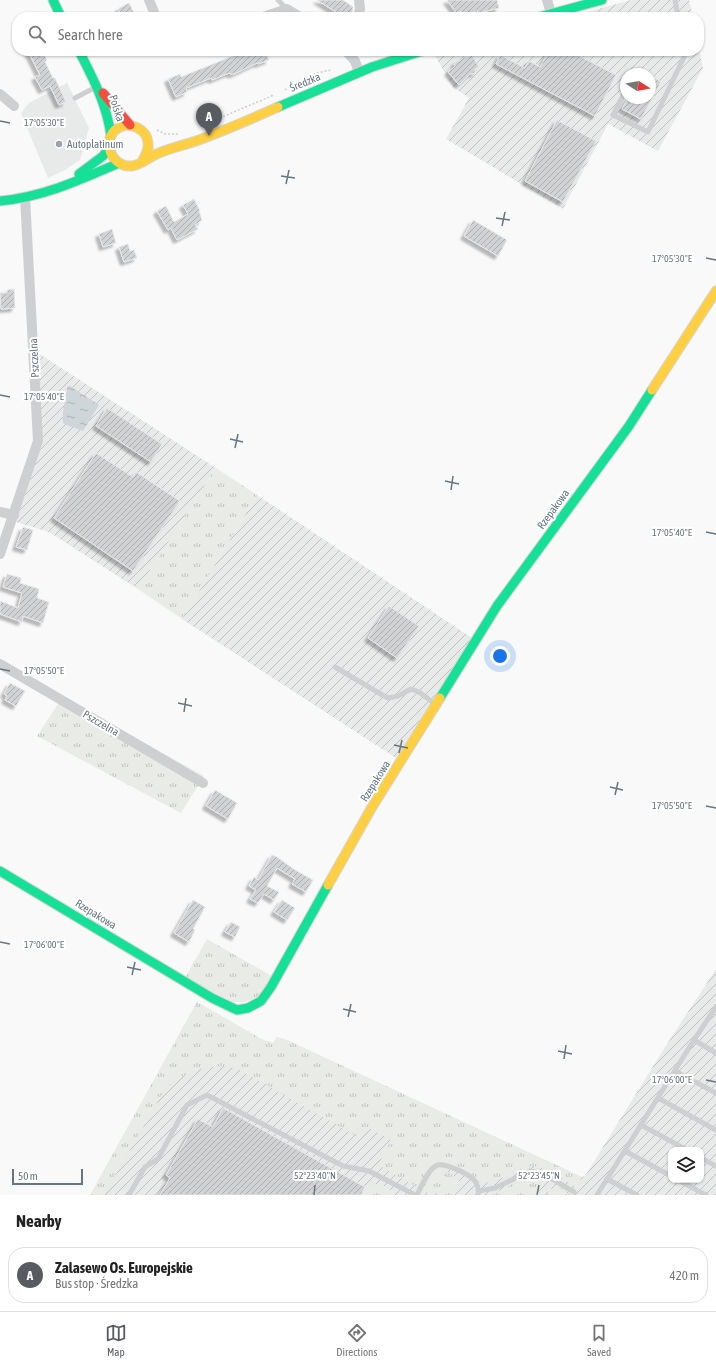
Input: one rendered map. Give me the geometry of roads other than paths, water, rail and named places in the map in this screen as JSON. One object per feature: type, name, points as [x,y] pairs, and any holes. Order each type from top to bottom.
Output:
[{"type":"street","points":[[52,0],[58,12]]},
{"type":"street","points":[[149,0],[154,12]]},
{"type":"street","points":[[359,0],[359,12]]},
{"type":"street","points":[[547,0],[551,12]]},
{"type":"street","points":[[555,12],[602,0]]},
{"type":"street","points":[[280,12],[287,10],[291,12]]},
{"type":"street","name":"Polska","points":[[82,56],[97,87],[108,118],[112,136]]},
{"type":"street","points":[[350,56],[355,61],[359,72]]},
{"type":"street","name":"Średzka","points":[[143,160],[165,150],[200,140],[359,72],[407,56]]},
{"type":"street","name":"Polska","points":[[97,87],[130,125]]},
{"type":"street","points":[[0,94],[14,106]]},
{"type":"street","points":[[130,125],[142,130],[146,135],[149,141],[149,148],[143,160],[138,164],[125,166],[114,160],[109,148],[109,142],[119,128],[130,125]]},
{"type":"street","name":"Średzka","points":[[146,135],[160,140],[200,140]]},
{"type":"street","points":[[63,186],[96,162],[109,148]]},
{"type":"street","points":[[0,201],[44,193],[119,164]]},
{"type":"street","name":"Pszczelna","points":[[0,554],[38,441],[26,197]]},
{"type":"street","name":"Rzepakowa","points":[[0,870],[212,998],[237,1010],[248,1008],[261,1001],[270,988],[372,807],[497,606],[629,426],[716,291]]},
{"type":"street","points":[[0,512],[14,515]]},
{"type":"street","name":"Pszczelna","points":[[0,664],[203,782]]},
{"type":"lane","points":[[278,0],[287,10]]},
{"type":"lane","points":[[675,0],[677,12]]},
{"type":"lane","points":[[620,102],[613,115],[648,132],[685,56]]},
{"type":"lane","points":[[75,98],[97,87]]},
{"type":"lane","points":[[335,667],[388,698],[394,697],[411,689],[415,690],[436,704]]},
{"type":"lane","points":[[597,1195],[694,1040],[714,1014],[716,1007]]},
{"type":"lane","points":[[694,1040],[716,1053]]},
{"type":"lane","points":[[675,1071],[716,1093]]},
{"type":"lane","points":[[129,1195],[145,1167],[158,1159],[187,1105],[207,1095],[342,1166],[369,1171],[416,1195],[432,1168],[438,1165],[447,1165],[472,1178],[476,1183],[478,1193],[495,1188],[530,1171],[542,1173],[574,1192]]},
{"type":"lane","points":[[658,1098],[716,1130]]},
{"type":"lane","points":[[641,1125],[681,1147]]},
{"type":"lane","points":[[625,1151],[668,1174]]},
{"type":"lane","points":[[704,1160],[716,1166]]},
{"type":"lane","points":[[607,1179],[637,1195]]},
{"type":"lane","points":[[684,1183],[706,1195]]},
{"type":"water","points":[[70,386],[99,405],[83,431],[64,424],[63,421],[67,387]]},
{"type":"place","name":"Zalasewo Os. Europejskie","points":[[209,136]]},
{"type":"place","name":"Autoplatinum","points":[[59,144]]}]
